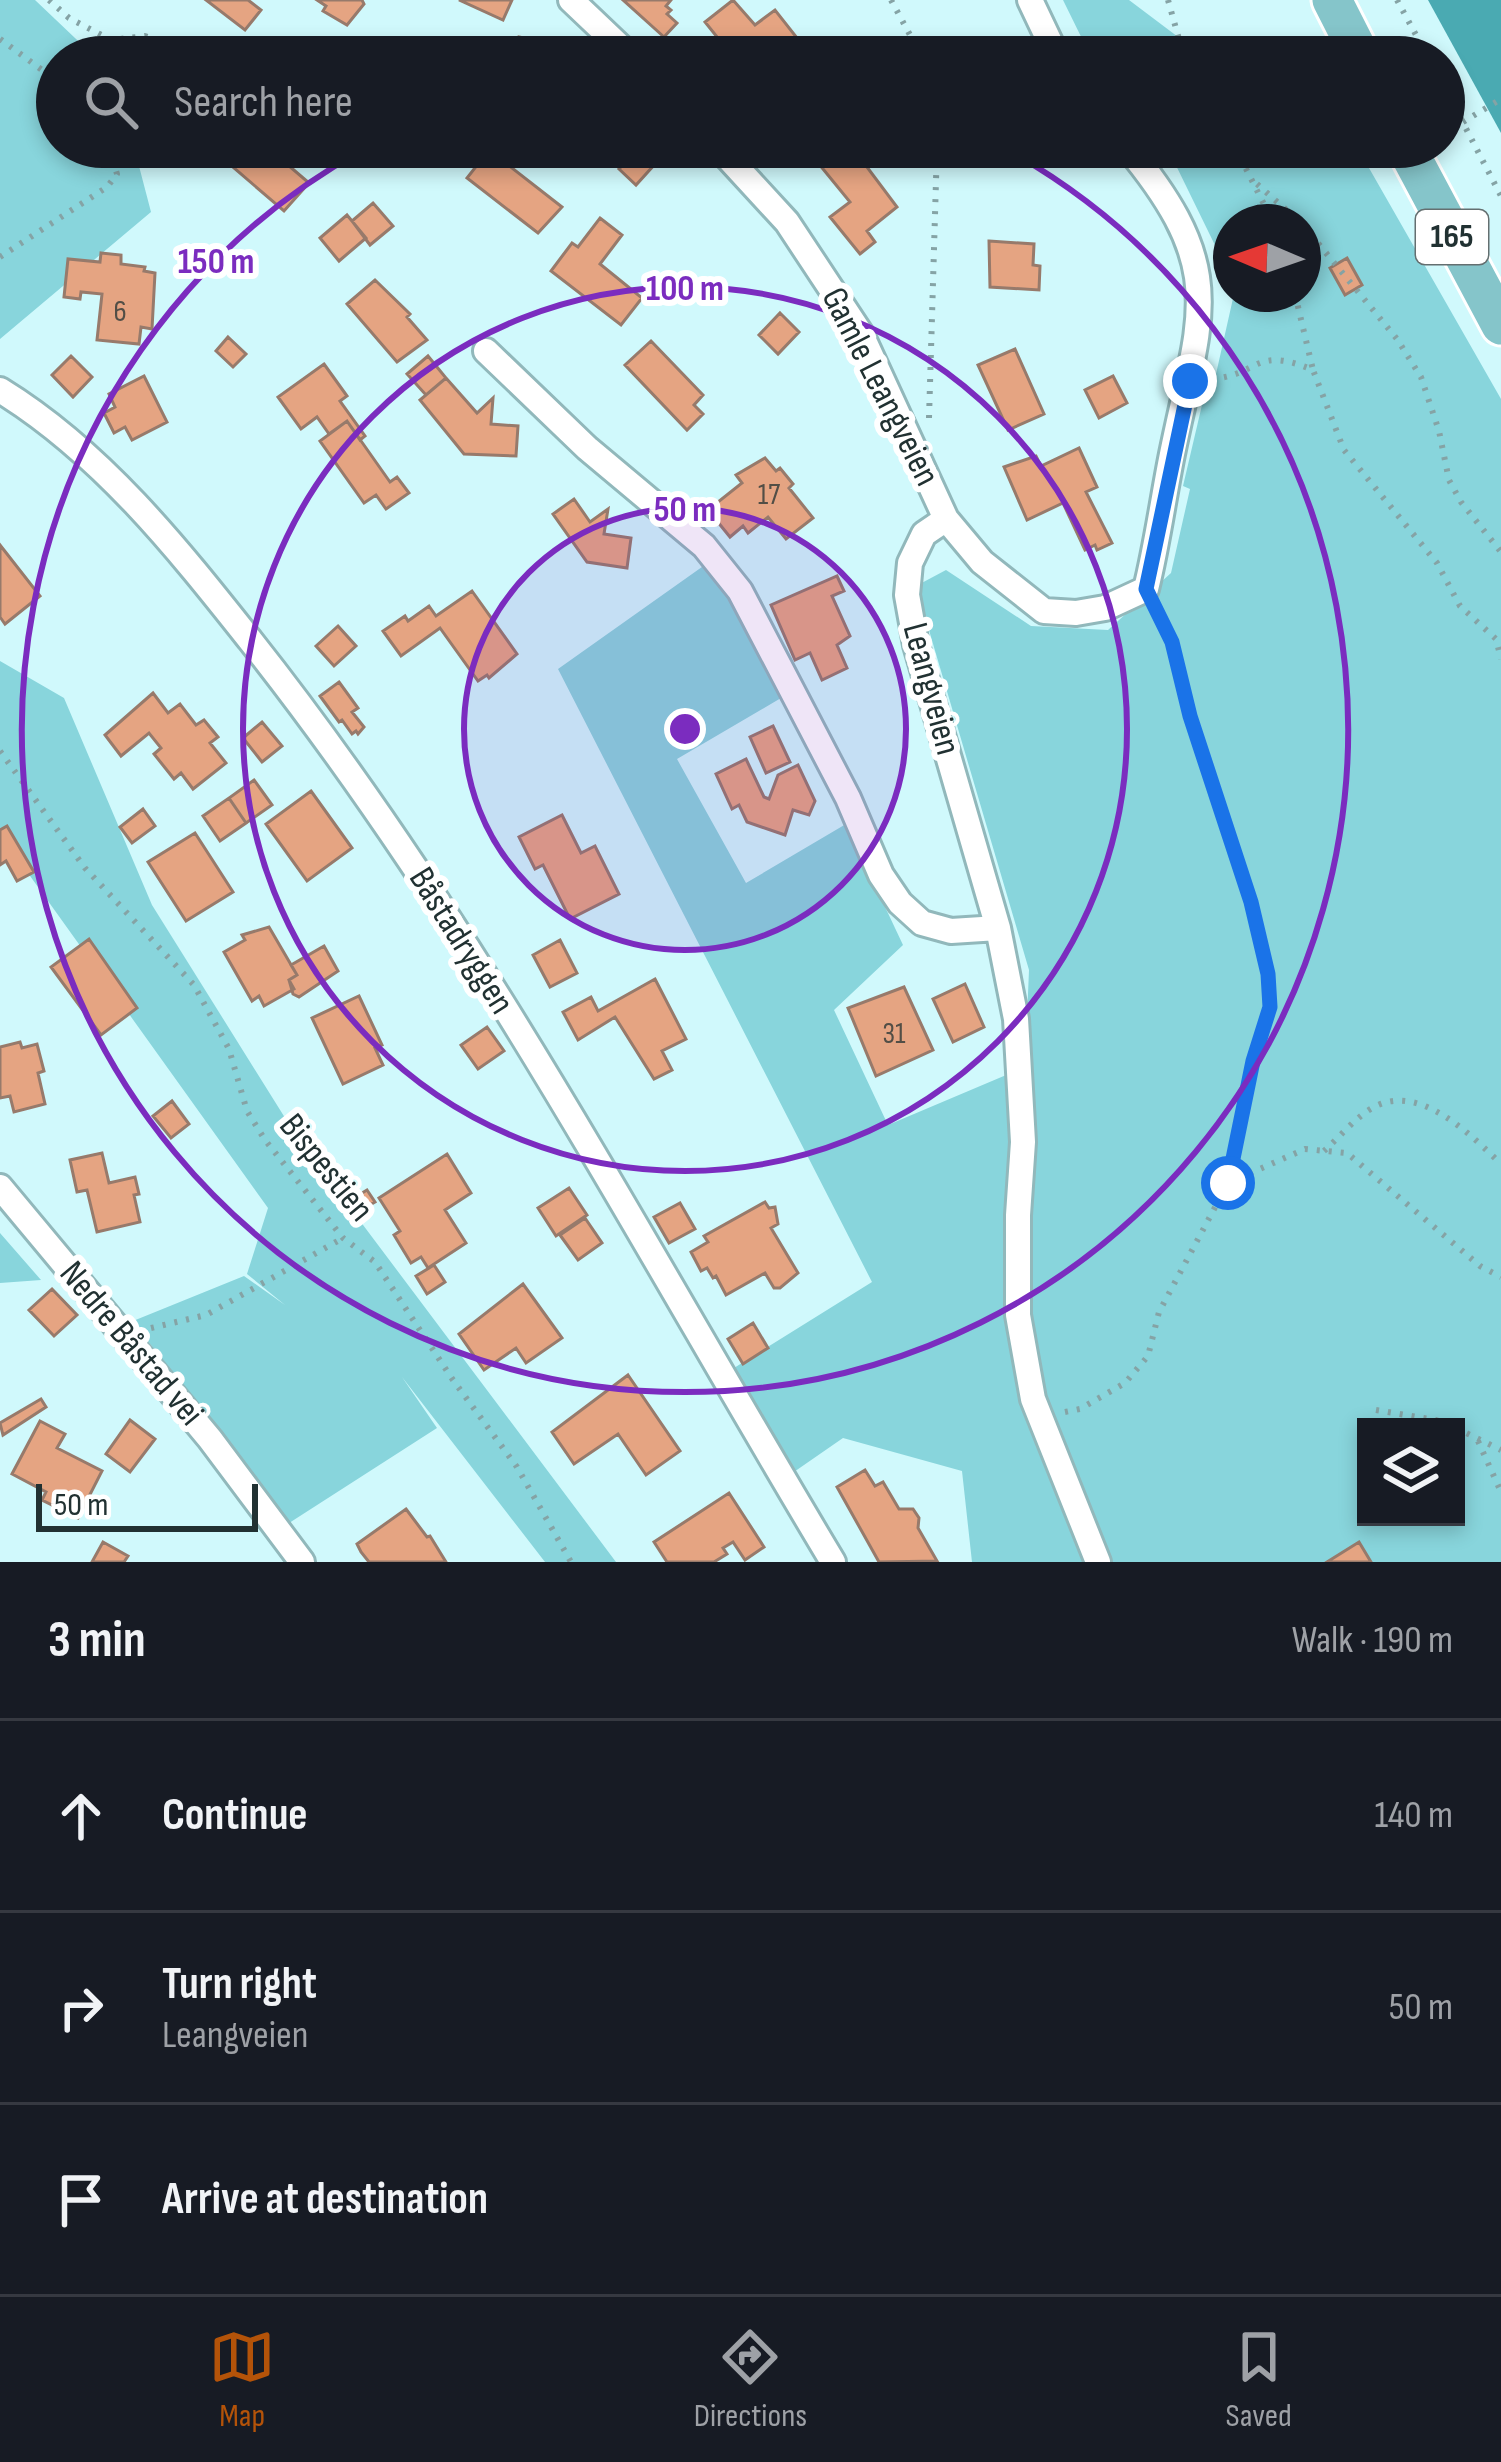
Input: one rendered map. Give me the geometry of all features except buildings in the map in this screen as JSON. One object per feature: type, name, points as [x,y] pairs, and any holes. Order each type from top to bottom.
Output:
[{"type":"main road","points":[[1332,0],[1350,36]]},
{"type":"main road","name":"165","points":[[1417,168],[1501,325]]},
{"type":"street","points":[[571,0],[609,36]]},
{"type":"street","points":[[1030,0],[1047,36]]},
{"type":"street","name":"Gamle Leangveien","points":[[737,168],[787,222],[851,319],[946,519]]},
{"type":"street","points":[[946,519],[982,562],[1044,611],[1105,608],[1146,589],[1202,313],[1196,265],[1183,224],[1142,168]]},
{"type":"street","points":[[486,351],[587,448],[704,545],[740,591],[838,778],[881,875],[900,903],[922,923],[951,931],[998,928]]},
{"type":"street","name":"Båstadryggen","points":[[0,390],[130,497],[310,716],[396,838],[544,1073],[833,1562]]},
{"type":"street","name":"Leangveien","points":[[946,519],[924,534],[910,563],[908,595],[916,645],[998,928],[1016,1019],[1022,1121],[1018,1315],[1038,1418],[1097,1562]]},
{"type":"street","name":"Nedre Båstad vei","points":[[0,1186],[210,1439],[302,1562]]},
{"type":"path","points":[[50,0],[69,18],[103,36]]},
{"type":"path","points":[[891,0],[911,36]]},
{"type":"path","points":[[1168,0],[1178,36]]},
{"type":"path","points":[[1397,0],[1417,36]]},
{"type":"path","points":[[0,39],[36,66]]},
{"type":"path","points":[[1465,121],[1501,99]]},
{"type":"path","points":[[1465,126],[1501,196]]},
{"type":"path","points":[[0,257],[107,187],[117,174],[115,168]]},
{"type":"path","points":[[915,451],[928,443],[936,168]]},
{"type":"path","points":[[1247,168],[1265,204]]},
{"type":"path","points":[[1255,181],[1280,204]]},
{"type":"path","points":[[1321,248],[1409,358],[1439,430],[1449,480],[1501,552]]},
{"type":"path","points":[[1298,312],[1313,370],[1344,450],[1437,563],[1460,606],[1496,639],[1501,659]]},
{"type":"path","points":[[1190,381],[1222,379],[1263,360],[1288,359],[1313,370]]},
{"type":"path","points":[[1038,1418],[1080,1409],[1110,1392],[1125,1383],[1148,1355],[1159,1312],[1228,1183],[1253,1061],[1270,1007],[1268,974],[1251,902],[1190,716],[1172,642],[1146,589]]},
{"type":"path","name":"Bispestien","points":[[0,751],[85,868],[194,985],[229,1049],[247,1111],[343,1238],[376,1262],[517,1467],[571,1562]]},
{"type":"path","points":[[1324,1150],[1373,1107],[1392,1101],[1415,1102],[1435,1110],[1501,1164]]},
{"type":"path","points":[[1228,1183],[1306,1149],[1347,1153],[1480,1266],[1501,1277]]},
{"type":"path","points":[[124,1335],[206,1315],[343,1238]]},
{"type":"path","points":[[1376,1410],[1424,1418]]},
{"type":"path","points":[[1465,1434],[1501,1450]]},
{"type":"path","points":[[1478,1441],[1501,1492]]},
{"type":"shaded area","points":[[0,0],[35,0],[73,36],[36,36],[36,168],[139,168],[151,212],[0,339]]},
{"type":"shaded area","points":[[1063,0],[1129,0],[1177,36],[1081,36]]},
{"type":"shaded area","points":[[1428,0],[1501,0],[1501,133],[1465,67],[1465,36],[1448,36]]},
{"type":"shaded area","points":[[1177,168],[1369,168],[1501,399],[1501,1562],[972,1562],[962,1471],[843,1438],[791,1474],[726,1373],[872,1282],[558,669],[709,562],[781,698],[677,759],[746,883],[846,824],[903,945],[834,1010],[888,1125],[1025,1067],[1029,970],[916,586],[946,570],[1031,626],[1108,630],[1171,573],[1190,489],[1183,486],[1209,375],[1216,374],[1230,312],[1321,312],[1321,204],[1213,204],[1213,241]]},
{"type":"shaded area","points":[[0,661],[64,698],[152,905],[297,1137],[616,1562],[545,1562],[402,1377],[437,1428],[286,1525],[133,1321],[244,1276],[285,1305],[247,1274],[268,1208],[0,834]]},
{"type":"shaded area","points":[[0,1233],[41,1280],[0,1283]]},
{"type":"route","points":[[1190,381],[1146,589],[1172,642],[1190,716],[1251,902],[1268,974],[1270,1007],[1253,1061],[1228,1183]]}]
